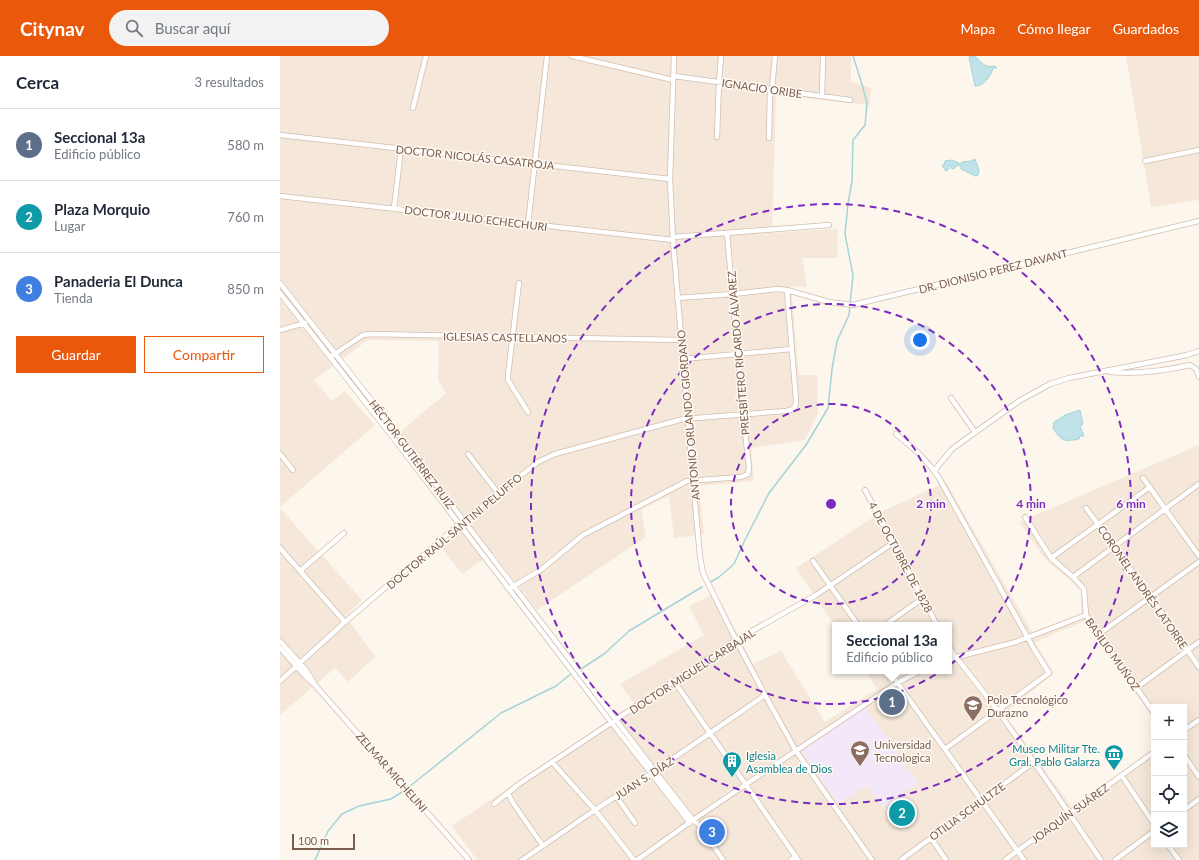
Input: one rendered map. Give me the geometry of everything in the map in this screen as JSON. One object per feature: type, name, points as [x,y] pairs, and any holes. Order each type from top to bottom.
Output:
[{"type":"street","points":[[413,108],[426,56]]},
{"type":"street","points":[[528,224],[547,56]]},
{"type":"street","name":"IGNACIO ORIBE","points":[[572,56],[673,78],[719,82],[850,100]]},
{"type":"street","name":"ANTONIO ORLANDO GIORDANO","points":[[674,56],[670,179],[673,238],[693,480],[703,573],[736,640],[796,751],[872,860]]},
{"type":"street","points":[[717,137],[721,56]]},
{"type":"street","points":[[769,138],[771,89],[775,56]]},
{"type":"street","points":[[822,96],[823,56]]},
{"type":"street","name":"DOCTOR NICOLÁS CASATROJA","points":[[280,135],[670,179]]},
{"type":"street","points":[[394,208],[401,149]]},
{"type":"street","points":[[1146,161],[1199,150]]},
{"type":"street","name":"DOCTOR JULIO ECHECHURI","points":[[280,196],[528,224],[673,238],[829,225]]},
{"type":"street","name":"DR. DIONISIO PEREZ DAVANT","points":[[677,298],[777,289],[787,290],[829,302],[853,305],[1199,220]]},
{"type":"street","name":"PRESBÍTERO RICARDO ÁLVAREZ","points":[[693,480],[741,477],[748,474],[749,467],[727,233]]},
{"type":"street","points":[[519,283],[508,380],[528,412]]},
{"type":"street","name":"HÉCTOR GUTIÉRREZ RUIZ","points":[[280,284],[392,435],[616,720],[692,822]]},
{"type":"street","points":[[683,359],[792,350],[787,290]]},
{"type":"street","name":"HÉCTOR GUTIÉRREZ RUIZ","points":[[280,293],[303,324],[396,432],[611,722],[692,822]]},
{"type":"street","points":[[280,330],[303,324],[308,321]]},
{"type":"street","name":"IGLESIAS CASTELLANOS","points":[[332,356],[363,335],[369,334],[681,340]]},
{"type":"street","name":"DOCTOR RAÚL SANTINI PELUFFO","points":[[280,681],[345,622],[463,521],[538,462],[550,455],[688,418],[786,411],[794,408],[796,400],[792,350]]},
{"type":"street","points":[[934,471],[952,449],[1019,401],[1050,384],[1069,378],[1174,358],[1199,351]]},
{"type":"street","points":[[1103,372],[1130,373],[1170,369],[1190,365],[1196,369],[1198,375]]},
{"type":"street","points":[[951,398],[975,432]]},
{"type":"street","points":[[896,434],[920,454],[934,471],[1049,673],[945,749]]},
{"type":"street","points":[[280,454],[293,470]]},
{"type":"street","points":[[468,454],[498,493]]},
{"type":"street","points":[[1143,478],[1199,556]]},
{"type":"street","points":[[511,588],[542,568],[583,535],[683,483],[693,480]]},
{"type":"street","points":[[1073,576],[1199,484]]},
{"type":"street","points":[[1051,558],[1150,487]]},
{"type":"street","name":"4 DE OCTUBRE DE 1828","points":[[865,490],[935,622]]},
{"type":"street","name":"CORONEL ANDRÉS LATORRE","points":[[1086,508],[1151,597],[1199,667]]},
{"type":"street","name":"BASILIO MUÑOZ","points":[[1025,517],[1051,558],[1073,576],[1084,589],[1086,615],[1151,709]]},
{"type":"street","points":[[300,571],[344,533]]},
{"type":"street","name":"DOCTOR MIGUEL CARBAJAL","points":[[494,804],[552,762],[736,640],[816,595],[893,543]]},
{"type":"street","points":[[280,548],[345,622]]},
{"type":"street","points":[[813,561],[856,622]]},
{"type":"street","points":[[1099,634],[1199,562]]},
{"type":"street","points":[[889,622],[923,598]]},
{"type":"street","points":[[952,658],[1016,642],[1086,615]]},
{"type":"street","name":"ZELMAR MICHELINI","points":[[280,640],[307,678],[314,684],[469,860]]},
{"type":"street","points":[[1136,688],[1199,642]]},
{"type":"street","name":"ZELMAR MICHELINI","points":[[280,648],[298,665]]},
{"type":"street","points":[[952,652],[998,711],[1070,813],[1101,860]]},
{"type":"street","points":[[891,674],[1024,860]]},
{"type":"street","points":[[552,762],[595,810],[635,860],[897,683],[914,674]]},
{"type":"street","points":[[674,682],[797,858],[791,860]]},
{"type":"street","name":"JUAN S. DÍAZ","points":[[522,860],[710,734],[765,695]]},
{"type":"street","points":[[1187,728],[1199,720]]},
{"type":"street","name":"JOAQUÍN SUÁREZ","points":[[1005,860],[1151,754]]},
{"type":"street","points":[[1187,759],[1199,776]]},
{"type":"street","name":"OTILIA SCHULTZE","points":[[900,860],[1034,762]]},
{"type":"street","points":[[1122,776],[1151,820]]},
{"type":"street","points":[[508,793],[543,846]]},
{"type":"street","points":[[616,796],[634,823]]},
{"type":"street","points":[[1187,808],[1199,799]]},
{"type":"street","points":[[692,822],[699,826],[723,860]]},
{"type":"street","points":[[1115,860],[1151,833]]},
{"type":"street","points":[[931,838],[946,860]]},
{"type":"street","points":[[1170,848],[1179,860]]},
{"type":"shaded area","points":[[280,56],[851,56],[851,82],[871,88],[870,105],[776,95],[772,233],[838,229],[837,258],[802,258],[807,287],[791,286],[799,375],[817,375],[818,413],[805,440],[751,448],[754,481],[699,486],[704,534],[674,538],[669,496],[641,510],[646,537],[537,610],[493,553],[462,574],[441,547],[468,522],[400,432],[446,393],[438,380],[439,341],[368,340],[314,380],[332,401],[345,391],[375,425],[280,507]]},
{"type":"shaded area","points":[[1126,56],[1199,56],[1199,200],[1151,207]]},
{"type":"shaded area","points":[[1199,445],[1199,860],[477,860],[452,826],[634,703],[620,684],[704,635],[689,606],[716,593],[753,664],[781,651],[825,722],[877,689],[868,674],[952,674],[952,622],[832,622],[796,568],[881,512],[946,482],[1032,632],[1081,614],[1081,590],[1046,560],[1019,522]],"holes":[[[1085,621],[1151,716],[1151,704],[1187,704],[1187,848],[1151,848],[1151,751],[1072,807],[1004,714],[1054,673],[1035,642]]]},
{"type":"shaded area","points":[[280,508],[362,600],[346,616],[375,657],[348,682],[335,668],[280,715]]},
{"type":"shaded area","name":"Universidad Tecnologica","points":[[865,707],[918,783],[883,808],[867,785],[839,804],[802,752]]},
{"type":"water","points":[[970,56],[976,57],[987,66],[995,66],[997,68],[993,68],[987,80],[978,86],[975,86]]},
{"type":"water","points":[[975,159],[979,170],[978,175],[975,176],[961,169],[961,166],[955,166],[953,169],[950,165],[948,166],[949,169],[946,171],[942,166],[945,161],[952,160],[961,164],[962,162]]},
{"type":"water","points":[[1080,410],[1083,424],[1080,426],[1084,436],[1080,436],[1079,439],[1063,440],[1058,436],[1053,428],[1053,423],[1065,415]]},
{"type":"waterway","points":[[709,583],[719,577],[734,564],[769,493],[806,445],[828,408],[832,369],[837,341],[849,315],[853,275],[845,234],[852,181],[853,140],[865,125],[867,103],[853,56]]},
{"type":"waterway","points":[[581,669],[604,654],[629,631],[702,587]]},
{"type":"waterway","points":[[409,787],[501,713],[556,686],[572,673]]},
{"type":"waterway","points":[[315,860],[328,831],[342,814],[359,806],[391,799],[402,792]]},
{"type":"place","name":"Seccional 13a","points":[[892,702]]},
{"type":"place","name":"Polo Tecnológico Durazno","points":[[973,722]]},
{"type":"place","name":"Universidad Tecnologica","points":[[860,767]]},
{"type":"place","name":"Museo Militar Tte. Gral. Pablo Galarza","points":[[1114,771]]},
{"type":"place","name":"Iglesia Asamblea de Dios","points":[[732,778]]},
{"type":"place","name":"Plaza Morquio","points":[[902,813]]},
{"type":"place","name":"Panaderia El Dunca","points":[[712,832]]}]
